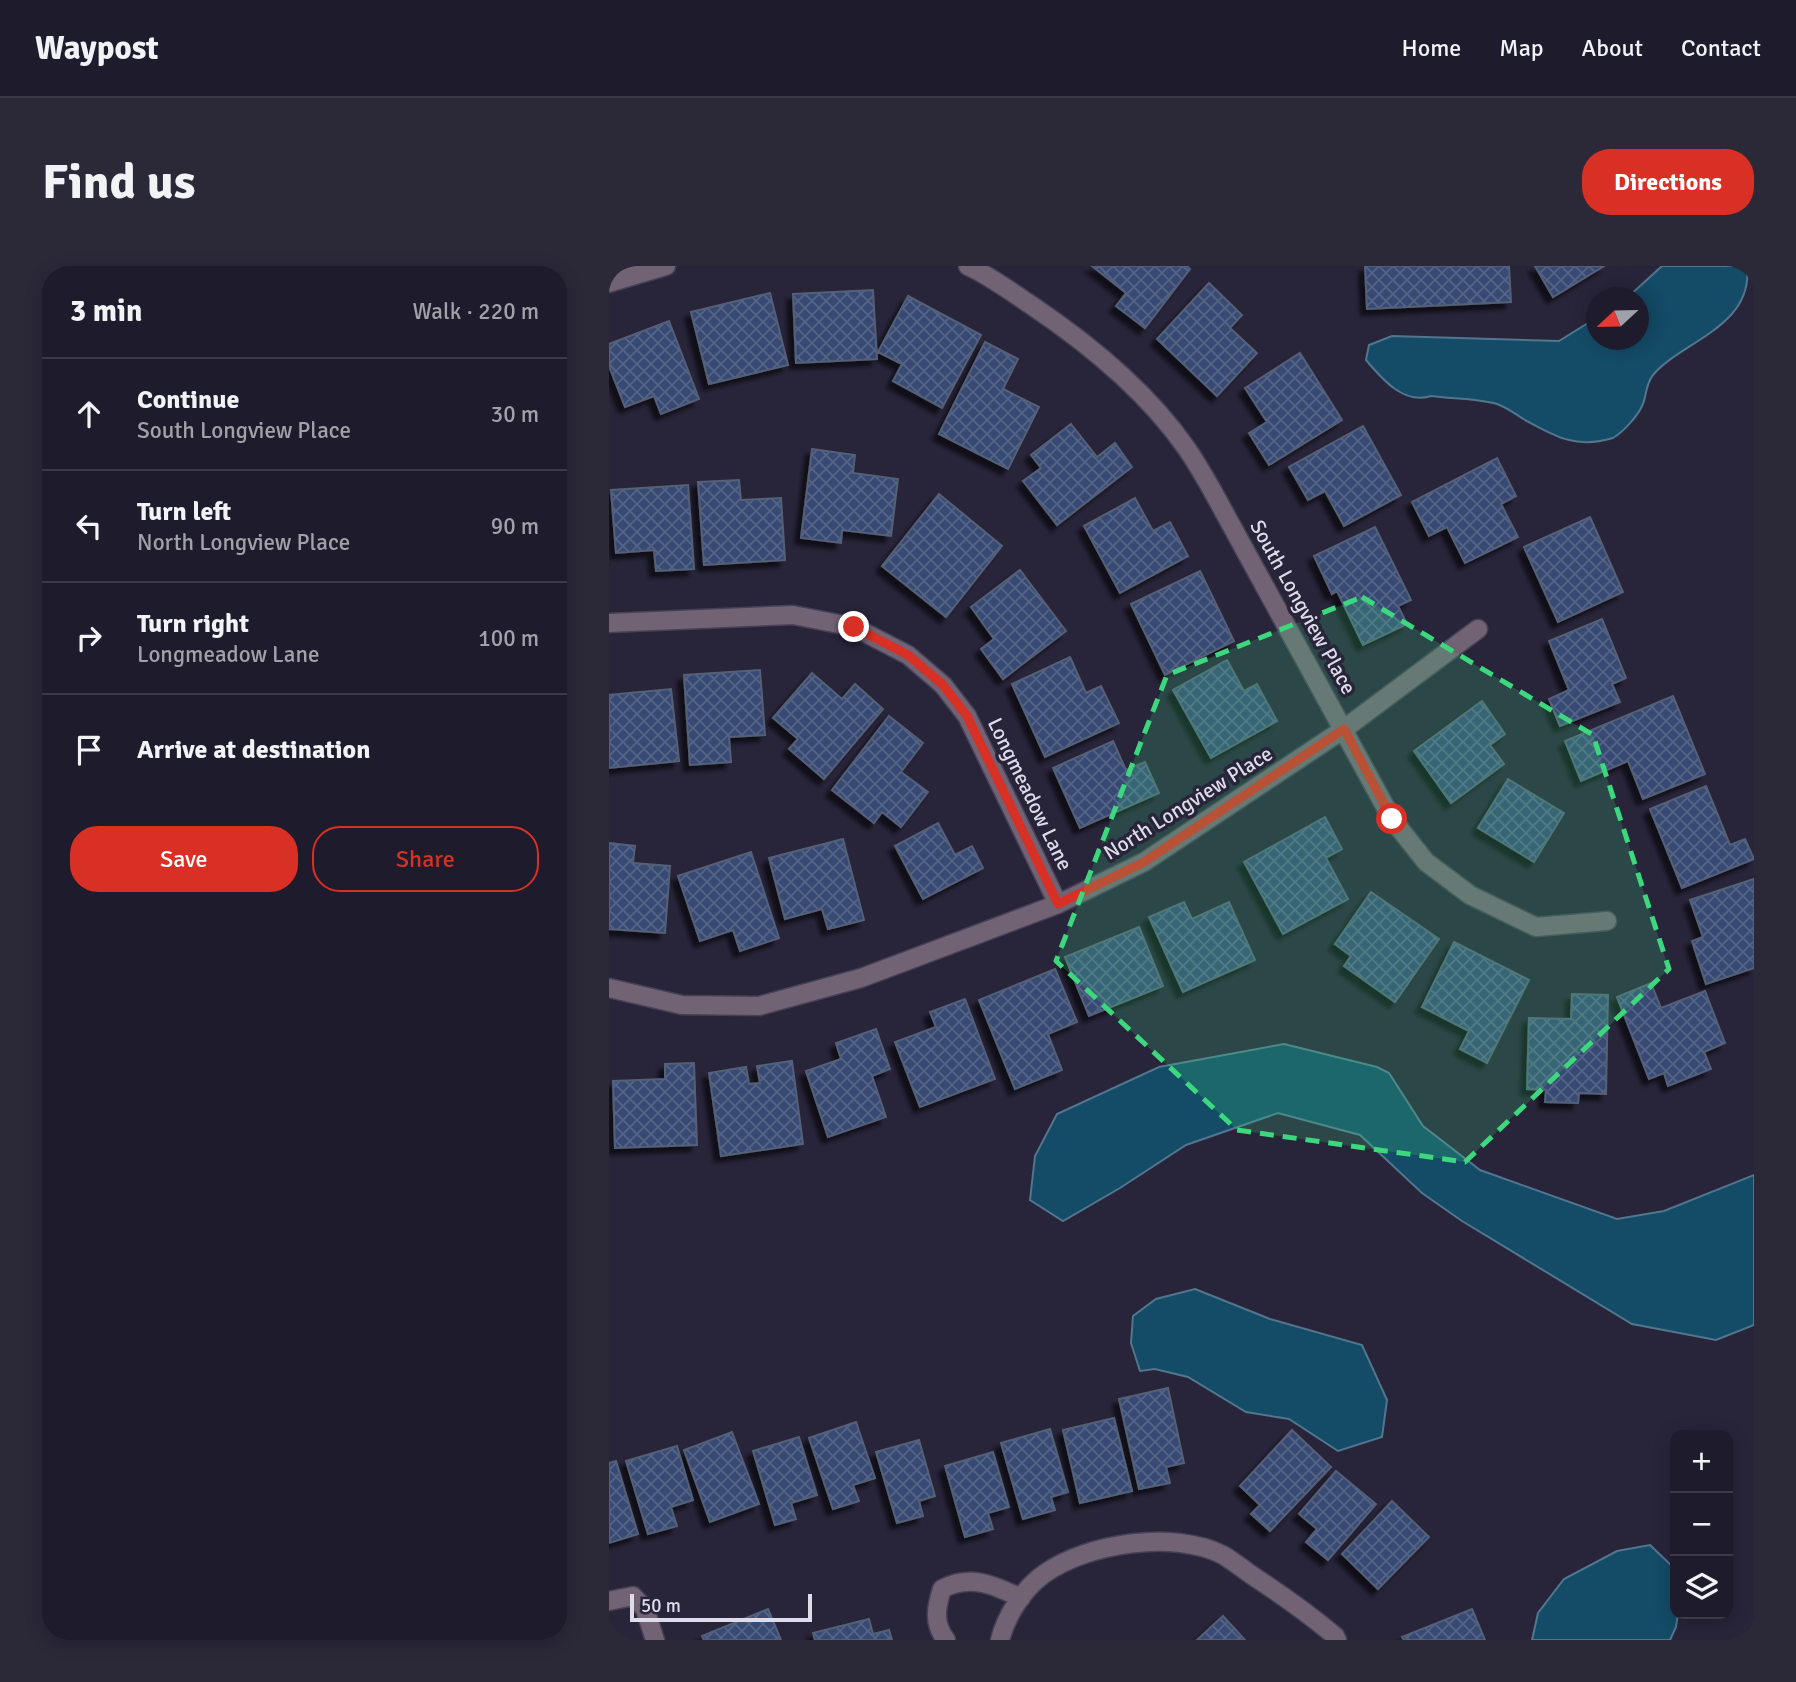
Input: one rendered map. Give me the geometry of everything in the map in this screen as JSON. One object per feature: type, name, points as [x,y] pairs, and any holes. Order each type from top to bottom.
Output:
[{"type":"street","points":[[609,284],[666,266]]},
{"type":"street","name":"South Longview Place","points":[[968,266],[1052,319],[1103,358],[1146,401],[1186,448],[1212,490],[1392,819],[1426,862],[1470,895],[1535,927],[1607,920]]},
{"type":"street","name":"Longmeadow Lane","points":[[609,623],[793,615],[854,627],[908,655],[943,685],[967,716],[1058,904]]},
{"type":"street","name":"North Longview Place","points":[[609,988],[682,1005],[759,1006],[861,978],[1058,904],[1144,862],[1344,729],[1478,629]]},
{"type":"street","points":[[1000,1640],[1017,1601],[1043,1575],[1079,1556],[1132,1543],[1179,1542],[1221,1554],[1303,1609],[1337,1640]]},
{"type":"street","points":[[946,1640],[937,1629],[936,1610],[942,1589],[957,1581],[991,1583],[1021,1598]]},
{"type":"street","points":[[609,1601],[633,1596],[645,1609],[655,1640]]},
{"type":"highlighted area","points":[[1362,597],[1593,735],[1669,969],[1465,1162],[1237,1130],[1056,961],[1167,675]]},
{"type":"water","points":[[1662,266],[1747,266],[1746,287],[1739,304],[1713,331],[1665,363],[1653,375],[1640,410],[1613,438],[1588,442],[1567,440],[1497,404],[1431,396],[1412,397],[1394,388],[1366,360],[1369,345],[1392,336],[1559,341],[1586,324],[1586,350],[1649,350],[1649,287],[1639,287]]},
{"type":"water","points":[[1284,1044],[1377,1067],[1389,1073],[1423,1126],[1480,1170],[1617,1219],[1664,1211],[1754,1175],[1754,1325],[1716,1340],[1632,1324],[1462,1221],[1422,1193],[1360,1135],[1278,1113],[1186,1145],[1063,1221],[1030,1200],[1035,1156],[1057,1114],[1159,1067]]},
{"type":"water","points":[[1195,1289],[1270,1319],[1362,1345],[1387,1400],[1382,1437],[1338,1451],[1289,1419],[1246,1412],[1188,1377],[1155,1369],[1140,1371],[1131,1343],[1133,1316],[1156,1299]]},
{"type":"water","points":[[1650,1545],[1670,1564],[1670,1619],[1677,1619],[1670,1640],[1532,1640],[1538,1613],[1564,1579],[1617,1551]]},
{"type":"building","points":[[1092,266],[1187,266],[1190,269],[1145,328],[1116,306],[1126,293]]},
{"type":"building","points":[[1365,266],[1509,266],[1511,302],[1367,309]]},
{"type":"building","points":[[1535,266],[1604,266],[1553,297]]},
{"type":"building","points":[[1209,283],[1242,315],[1230,328],[1257,353],[1217,396],[1157,339]]},
{"type":"building","points":[[873,290],[877,359],[796,363],[793,294]]},
{"type":"building","points":[[770,293],[788,365],[709,384],[691,312]]},
{"type":"building","points":[[908,296],[981,335],[942,408],[893,381],[902,364],[878,352]]},
{"type":"building","points":[[669,321],[699,399],[661,414],[654,396],[625,407],[609,366],[609,344]]},
{"type":"building","points":[[985,342],[1018,359],[1003,389],[1039,407],[1008,469],[939,434]]},
{"type":"building","points":[[1300,353],[1342,420],[1269,465],[1249,433],[1267,422],[1245,388]]},
{"type":"building","points":[[1071,424],[1097,457],[1115,443],[1132,467],[1057,525],[1023,481],[1041,468],[1031,455]]},
{"type":"building","points":[[1363,426],[1401,495],[1344,526],[1325,491],[1308,500],[1289,467]]},
{"type":"building","points":[[812,449],[855,455],[853,473],[898,479],[891,536],[842,530],[841,543],[801,538]]},
{"type":"building","points":[[1497,458],[1516,496],[1501,504],[1518,537],[1465,563],[1447,527],[1429,536],[1412,502]]},
{"type":"building","points":[[739,480],[741,500],[781,498],[785,560],[704,565],[698,482]]},
{"type":"building","points":[[688,485],[694,569],[656,571],[654,550],[616,553],[611,490]]},
{"type":"building","points":[[939,494],[1002,546],[946,617],[882,566]]},
{"type":"building","points":[[1135,498],[1153,531],[1170,522],[1188,556],[1120,593],[1084,526]]},
{"type":"building","points":[[1590,517],[1623,592],[1558,622],[1524,547]]},
{"type":"building","points":[[1375,527],[1411,600],[1398,606],[1407,624],[1363,645],[1337,591],[1332,594],[1314,556]]},
{"type":"building","points":[[1020,570],[1066,631],[1003,679],[981,649],[994,639],[971,607]]},
{"type":"building","points":[[1200,571],[1234,641],[1165,675],[1131,604]]},
{"type":"building","points":[[1602,619],[1626,678],[1612,684],[1620,702],[1560,726],[1549,699],[1569,690],[1549,641]]},
{"type":"building","points":[[1070,657],[1086,693],[1101,686],[1119,723],[1045,757],[1012,684]]},
{"type":"building","points":[[1227,660],[1244,691],[1257,684],[1277,721],[1211,758],[1173,690]]},
{"type":"building","points":[[760,670],[765,735],[729,737],[731,762],[690,765],[684,675]]},
{"type":"building","points":[[812,673],[842,699],[855,684],[883,709],[824,779],[789,749],[798,739],[773,718]]},
{"type":"building","points":[[671,689],[679,761],[609,768],[609,695]]},
{"type":"building","points":[[1673,696],[1705,774],[1643,799],[1628,761],[1581,781],[1565,741]]},
{"type":"building","points":[[1482,701],[1505,734],[1490,745],[1504,764],[1451,803],[1414,751]]},
{"type":"building","points":[[889,716],[923,743],[901,772],[928,792],[901,827],[882,812],[874,823],[832,790]]},
{"type":"building","points":[[1113,741],[1126,770],[1145,762],[1159,793],[1080,828],[1053,768]]},
{"type":"building","points":[[1508,779],[1564,813],[1534,862],[1478,828]]},
{"type":"building","points":[[1706,786],[1730,845],[1745,839],[1754,859],[1682,888],[1650,809]]},
{"type":"building","points":[[1325,817],[1342,849],[1326,858],[1348,899],[1283,934],[1244,862]]},
{"type":"building","points":[[938,823],[955,855],[972,846],[983,868],[923,899],[895,846]]},
{"type":"building","points":[[843,839],[864,920],[828,929],[822,909],[785,919],[769,858]]},
{"type":"building","points":[[609,843],[635,846],[633,863],[670,866],[665,933],[609,929]]},
{"type":"building","points":[[751,852],[779,938],[740,951],[733,930],[700,941],[678,876]]},
{"type":"building","points":[[1754,879],[1754,968],[1706,984],[1692,941],[1703,937],[1690,900]]},
{"type":"building","points":[[1371,892],[1439,939],[1395,1002],[1344,966],[1351,956],[1335,944]]},
{"type":"building","points":[[1184,902],[1192,919],[1229,902],[1255,960],[1183,992],[1149,917]]},
{"type":"building","points":[[1139,927],[1163,986],[1089,1016],[1065,957]]},
{"type":"building","points":[[1454,942],[1529,980],[1487,1063],[1460,1049],[1469,1031],[1422,1007]]},
{"type":"building","points":[[1055,969],[1077,1022],[1048,1034],[1062,1070],[1015,1089],[979,1000]]},
{"type":"building","points":[[1651,983],[1661,1008],[1705,991],[1725,1043],[1704,1052],[1711,1069],[1668,1086],[1664,1073],[1649,1079],[1617,997]]},
{"type":"building","points":[[1572,994],[1608,995],[1606,1094],[1579,1093],[1578,1103],[1545,1102],[1546,1090],[1527,1089],[1529,1018],[1571,1019]]},
{"type":"building","points":[[965,999],[995,1079],[920,1107],[895,1042],[936,1027],[930,1012]]},
{"type":"building","points":[[876,1029],[890,1069],[872,1076],[886,1117],[828,1137],[806,1071],[841,1059],[836,1043]]},
{"type":"building","points":[[792,1061],[803,1144],[721,1156],[709,1073],[746,1067],[749,1084],[760,1083],[757,1066]]},
{"type":"building","points":[[694,1063],[697,1145],[615,1148],[613,1081],[665,1079],[665,1064]]},
{"type":"building","points":[[1168,1388],[1184,1463],[1166,1467],[1170,1483],[1139,1489],[1119,1399]]},
{"type":"building","points":[[1114,1418],[1132,1491],[1080,1503],[1063,1430]]},
{"type":"building","points":[[856,1422],[875,1478],[853,1485],[859,1501],[833,1509],[809,1438]]},
{"type":"building","points":[[1050,1429],[1068,1492],[1051,1497],[1055,1510],[1023,1519],[1001,1443]]},
{"type":"building","points":[[1292,1430],[1331,1467],[1270,1531],[1251,1514],[1260,1505],[1240,1486]]},
{"type":"building","points":[[732,1432],[759,1504],[710,1522],[684,1450]]},
{"type":"building","points":[[799,1437],[817,1495],[791,1503],[796,1519],[775,1525],[753,1451]]},
{"type":"building","points":[[919,1440],[935,1496],[919,1501],[923,1516],[897,1523],[876,1452]]},
{"type":"building","points":[[677,1446],[693,1500],[671,1507],[677,1526],[648,1534],[626,1461]]},
{"type":"building","points":[[993,1452],[1009,1507],[988,1513],[993,1529],[965,1537],[945,1466]]},
{"type":"building","points":[[616,1461],[638,1534],[609,1543],[609,1463]]},
{"type":"building","points":[[1336,1471],[1376,1504],[1328,1560],[1306,1542],[1317,1529],[1299,1514]]},
{"type":"building","points":[[1392,1501],[1429,1537],[1378,1589],[1342,1554]]},
{"type":"building","points":[[768,1609],[781,1640],[704,1640],[702,1636]]},
{"type":"building","points":[[1472,1609],[1485,1640],[1404,1640],[1402,1637]]},
{"type":"building","points":[[1223,1616],[1245,1640],[1197,1640]]},
{"type":"building","points":[[869,1619],[873,1634],[889,1630],[892,1640],[815,1640],[813,1633]]},
{"type":"route","points":[[854,627],[908,655],[943,685],[967,716],[1058,904],[1144,862],[1344,729],[1392,819]]}]
